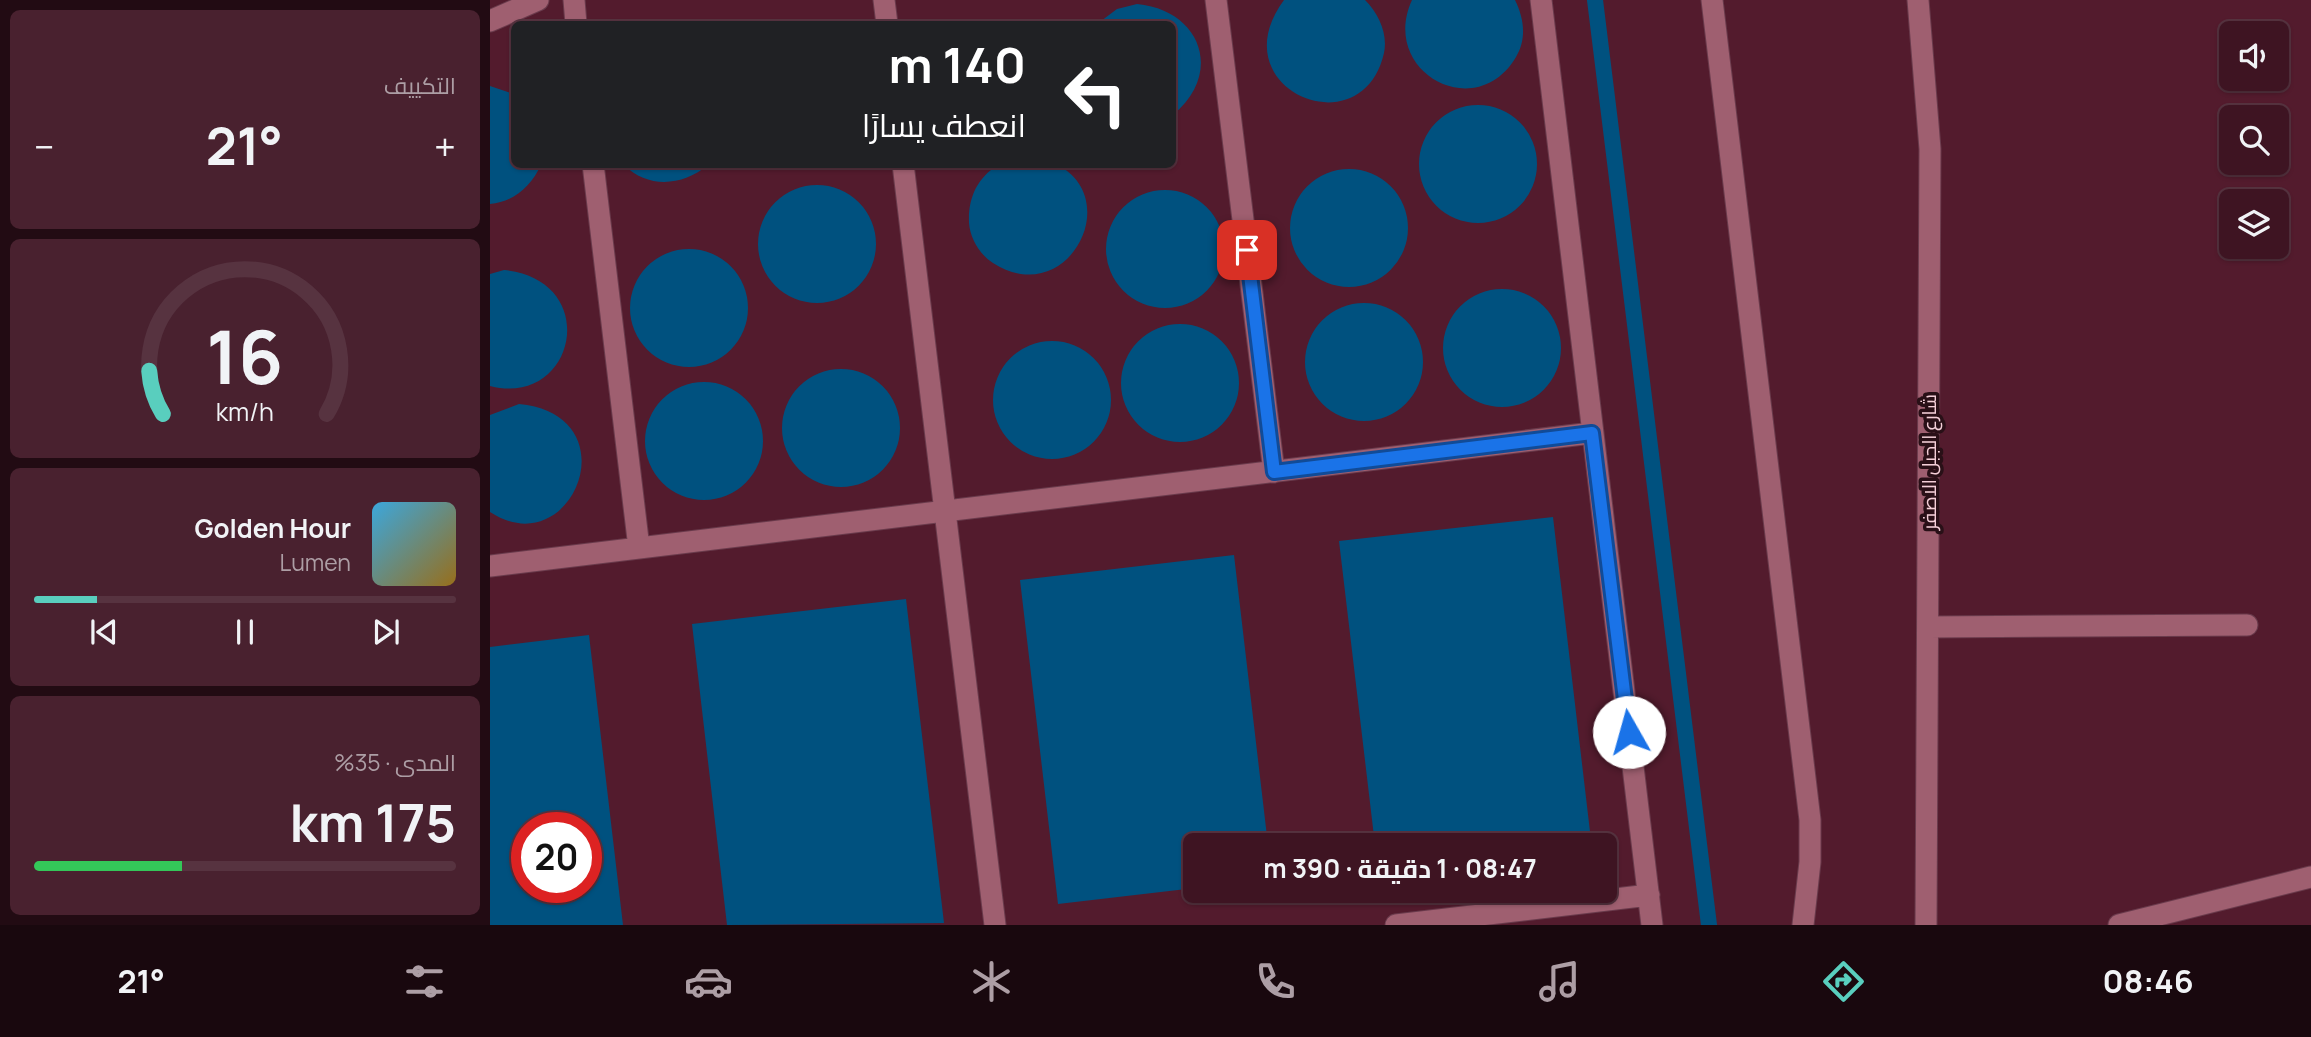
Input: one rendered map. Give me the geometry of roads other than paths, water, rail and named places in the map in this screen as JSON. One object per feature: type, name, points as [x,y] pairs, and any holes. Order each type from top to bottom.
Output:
[{"type":"street","points":[[490,21],[538,0]]},
{"type":"street","points":[[573,0],[576,21]]},
{"type":"street","points":[[884,0],[887,21]]},
{"type":"street","points":[[1216,0],[1274,472]]},
{"type":"street","points":[[1541,0],[1652,925]]},
{"type":"street","points":[[1712,0],[1810,820],[1810,862],[1803,925]]},
{"type":"street","name":"شارع الجبل الاصفر","points":[[1918,0],[1930,149],[1926,925]]},
{"type":"street","points":[[593,168],[639,548]]},
{"type":"street","points":[[903,168],[995,925]]},
{"type":"street","points":[[490,566],[1592,433]]},
{"type":"street","points":[[1928,627],[2247,625]]},
{"type":"street","points":[[2119,925],[2143,922],[2311,877]]},
{"type":"street","points":[[1396,925],[1649,895]]},
{"type":"water","points":[[1284,0],[1365,0],[1378,18],[1385,39],[1384,53],[1371,82],[1350,98],[1325,102],[1301,96],[1281,81],[1269,59],[1268,32]]},
{"type":"water","points":[[1412,0],[1515,0],[1523,28],[1522,43],[1516,57],[1499,77],[1478,87],[1457,88],[1437,81],[1420,68],[1409,49],[1405,26]]},
{"type":"water","points":[[1137,4],[1159,9],[1177,18],[1190,31],[1198,46],[1201,63],[1198,81],[1189,98],[1176,112],[1176,21],[1101,21],[1117,9]]},
{"type":"water","points":[[490,86],[511,93],[511,168],[539,168],[521,192],[507,200],[490,204]]},
{"type":"water","points":[[1478,105],[1501,109],[1520,122],[1533,141],[1537,164],[1533,187],[1520,206],[1501,219],[1478,223],[1455,219],[1436,206],[1423,187],[1419,164],[1423,141],[1436,122],[1455,109]]},
{"type":"water","points":[[627,168],[704,168],[688,177],[666,182],[633,173]]},
{"type":"water","points":[[1062,168],[1077,181],[1086,202],[1086,224],[1078,245],[1063,262],[1043,273],[1020,274],[993,263],[980,251],[970,229],[970,205],[979,182],[991,170]]},
{"type":"water","points":[[1349,169],[1372,173],[1391,186],[1404,205],[1408,228],[1404,251],[1391,270],[1372,283],[1349,287],[1326,283],[1307,270],[1294,251],[1290,228],[1294,205],[1307,186],[1326,173]]},
{"type":"water","points":[[817,185],[840,189],[859,202],[872,221],[876,244],[872,267],[859,286],[840,299],[817,303],[794,299],[775,286],[762,267],[758,244],[762,221],[775,202],[794,189]]},
{"type":"water","points":[[1165,190],[1188,194],[1207,207],[1220,226],[1224,249],[1220,272],[1207,291],[1188,304],[1165,308],[1142,304],[1123,291],[1110,272],[1106,249],[1110,226],[1123,207],[1142,194]]},
{"type":"water","points":[[689,249],[712,253],[731,266],[744,285],[748,308],[744,331],[731,350],[712,363],[689,367],[666,363],[647,350],[634,331],[630,308],[634,285],[647,266],[666,253]]},
{"type":"water","points":[[504,270],[535,279],[556,295],[566,317],[566,340],[558,362],[542,379],[519,388],[490,386],[490,274]]},
{"type":"water","points":[[1502,289],[1525,293],[1544,306],[1557,325],[1561,348],[1557,371],[1544,390],[1525,403],[1502,407],[1479,403],[1460,390],[1447,371],[1443,348],[1447,325],[1460,306],[1479,293]]},
{"type":"water","points":[[1364,303],[1387,307],[1406,320],[1419,339],[1423,362],[1419,385],[1406,404],[1387,417],[1364,421],[1341,417],[1322,404],[1309,385],[1305,362],[1309,339],[1322,320],[1341,307]]},
{"type":"water","points":[[1180,324],[1203,328],[1222,341],[1235,360],[1239,383],[1235,406],[1222,425],[1203,438],[1180,442],[1157,438],[1138,425],[1125,406],[1121,383],[1125,360],[1138,341],[1157,328]]},
{"type":"water","points":[[1052,341],[1075,345],[1094,358],[1107,377],[1111,400],[1107,423],[1094,442],[1075,455],[1052,459],[1029,455],[1010,442],[997,423],[993,400],[997,377],[1010,358],[1029,345]]},
{"type":"water","points":[[841,369],[864,373],[883,386],[896,405],[900,428],[896,451],[883,470],[864,483],[841,487],[818,483],[799,470],[786,451],[782,428],[786,405],[799,386],[818,373]]},
{"type":"water","points":[[704,382],[727,386],[746,399],[759,418],[763,441],[759,464],[746,483],[727,496],[704,500],[681,496],[662,483],[649,464],[645,441],[649,418],[662,399],[681,386]]},
{"type":"water","points":[[519,404],[554,414],[574,433],[582,457],[578,482],[565,504],[545,519],[519,523],[490,512],[490,415]]},
{"type":"water","points":[[1553,517],[1590,833],[1374,833],[1339,541]]},
{"type":"water","points":[[1234,555],[1267,833],[1183,833],[1183,889],[1058,904],[1020,580]]},
{"type":"water","points":[[906,599],[944,923],[727,925],[692,624]]},
{"type":"water","points":[[589,635],[623,925],[490,925],[490,647]]},
{"type":"waterway","points":[[1595,0],[1709,925]]}]
